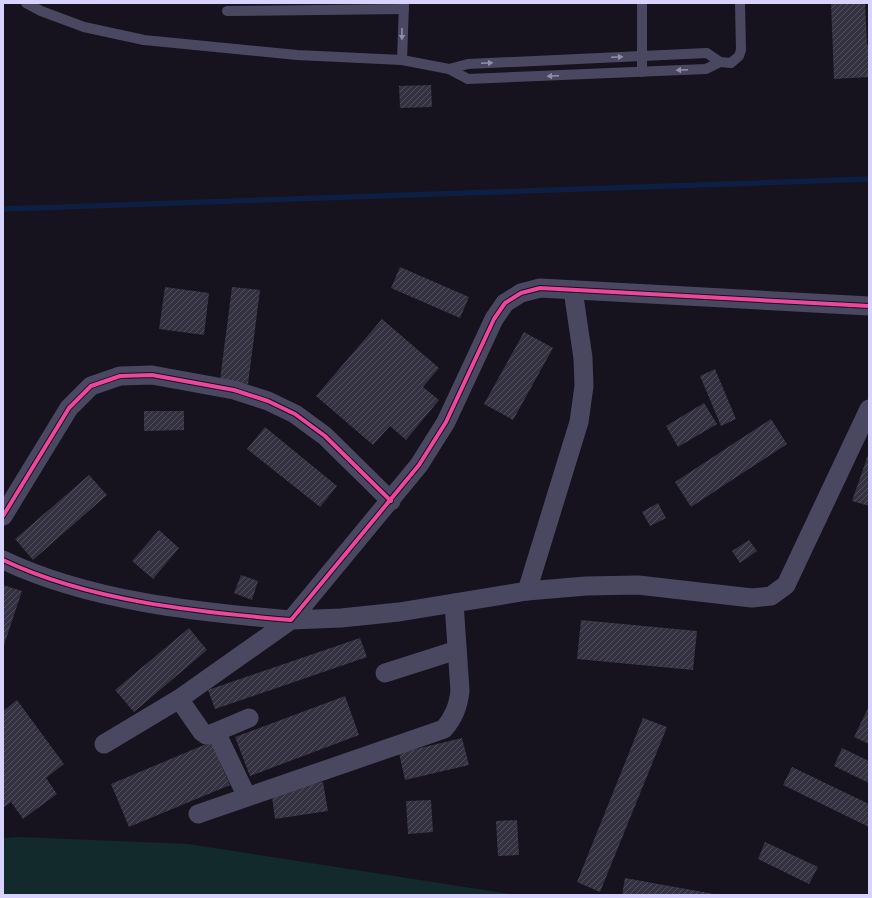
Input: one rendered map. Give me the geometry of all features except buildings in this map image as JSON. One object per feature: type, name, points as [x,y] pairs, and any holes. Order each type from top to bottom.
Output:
[{"type":"street","points":[[104,744],[179,699],[291,620],[391,501],[419,464],[446,422],[494,319],[505,303],[521,293],[540,288],[869,306]]},
{"type":"street","points":[[527,591],[580,415],[584,386],[583,358],[573,290]]},
{"type":"street","points":[[3,516],[69,408],[91,386],[120,376],[152,375],[234,390],[268,401],[294,414],[325,436],[391,501]]},
{"type":"street","points":[[3,560],[25,570],[78,588],[159,605],[227,615],[291,620],[341,618],[399,612],[527,591],[586,586],[638,585],[752,598],[771,596],[786,585],[869,409]]},
{"type":"street","points":[[198,814],[444,729],[452,719],[459,705],[460,691],[454,603]]},
{"type":"street","points":[[385,672],[457,650]]},
{"type":"street","points":[[179,699],[202,732],[206,735],[248,718]]},
{"type":"street","points":[[216,732],[247,797]]},
{"type":"lane","points":[[26,3],[41,11],[84,27],[144,40],[297,55],[402,60],[449,68],[468,79],[706,69],[720,62]]},
{"type":"lane","points":[[642,3],[642,72]]},
{"type":"lane","points":[[449,68],[468,64],[707,53],[720,62],[731,63],[739,56],[741,50],[740,3]]},
{"type":"lane","points":[[227,11],[404,6],[402,60]]},
{"type":"green space","points":[[20,837],[188,844],[517,895],[3,895],[3,838]]},
{"type":"waterway","points":[[3,209],[869,179]]},
{"type":"cycle path","points":[[3,560],[36,574],[71,586],[107,595],[181,608],[291,620],[419,465],[446,422],[494,319],[505,303],[521,293],[540,288],[869,306]]},
{"type":"cycle path","points":[[3,516],[69,408],[91,386],[120,376],[152,375],[234,390],[268,401],[295,414],[325,436],[391,501]]}]
